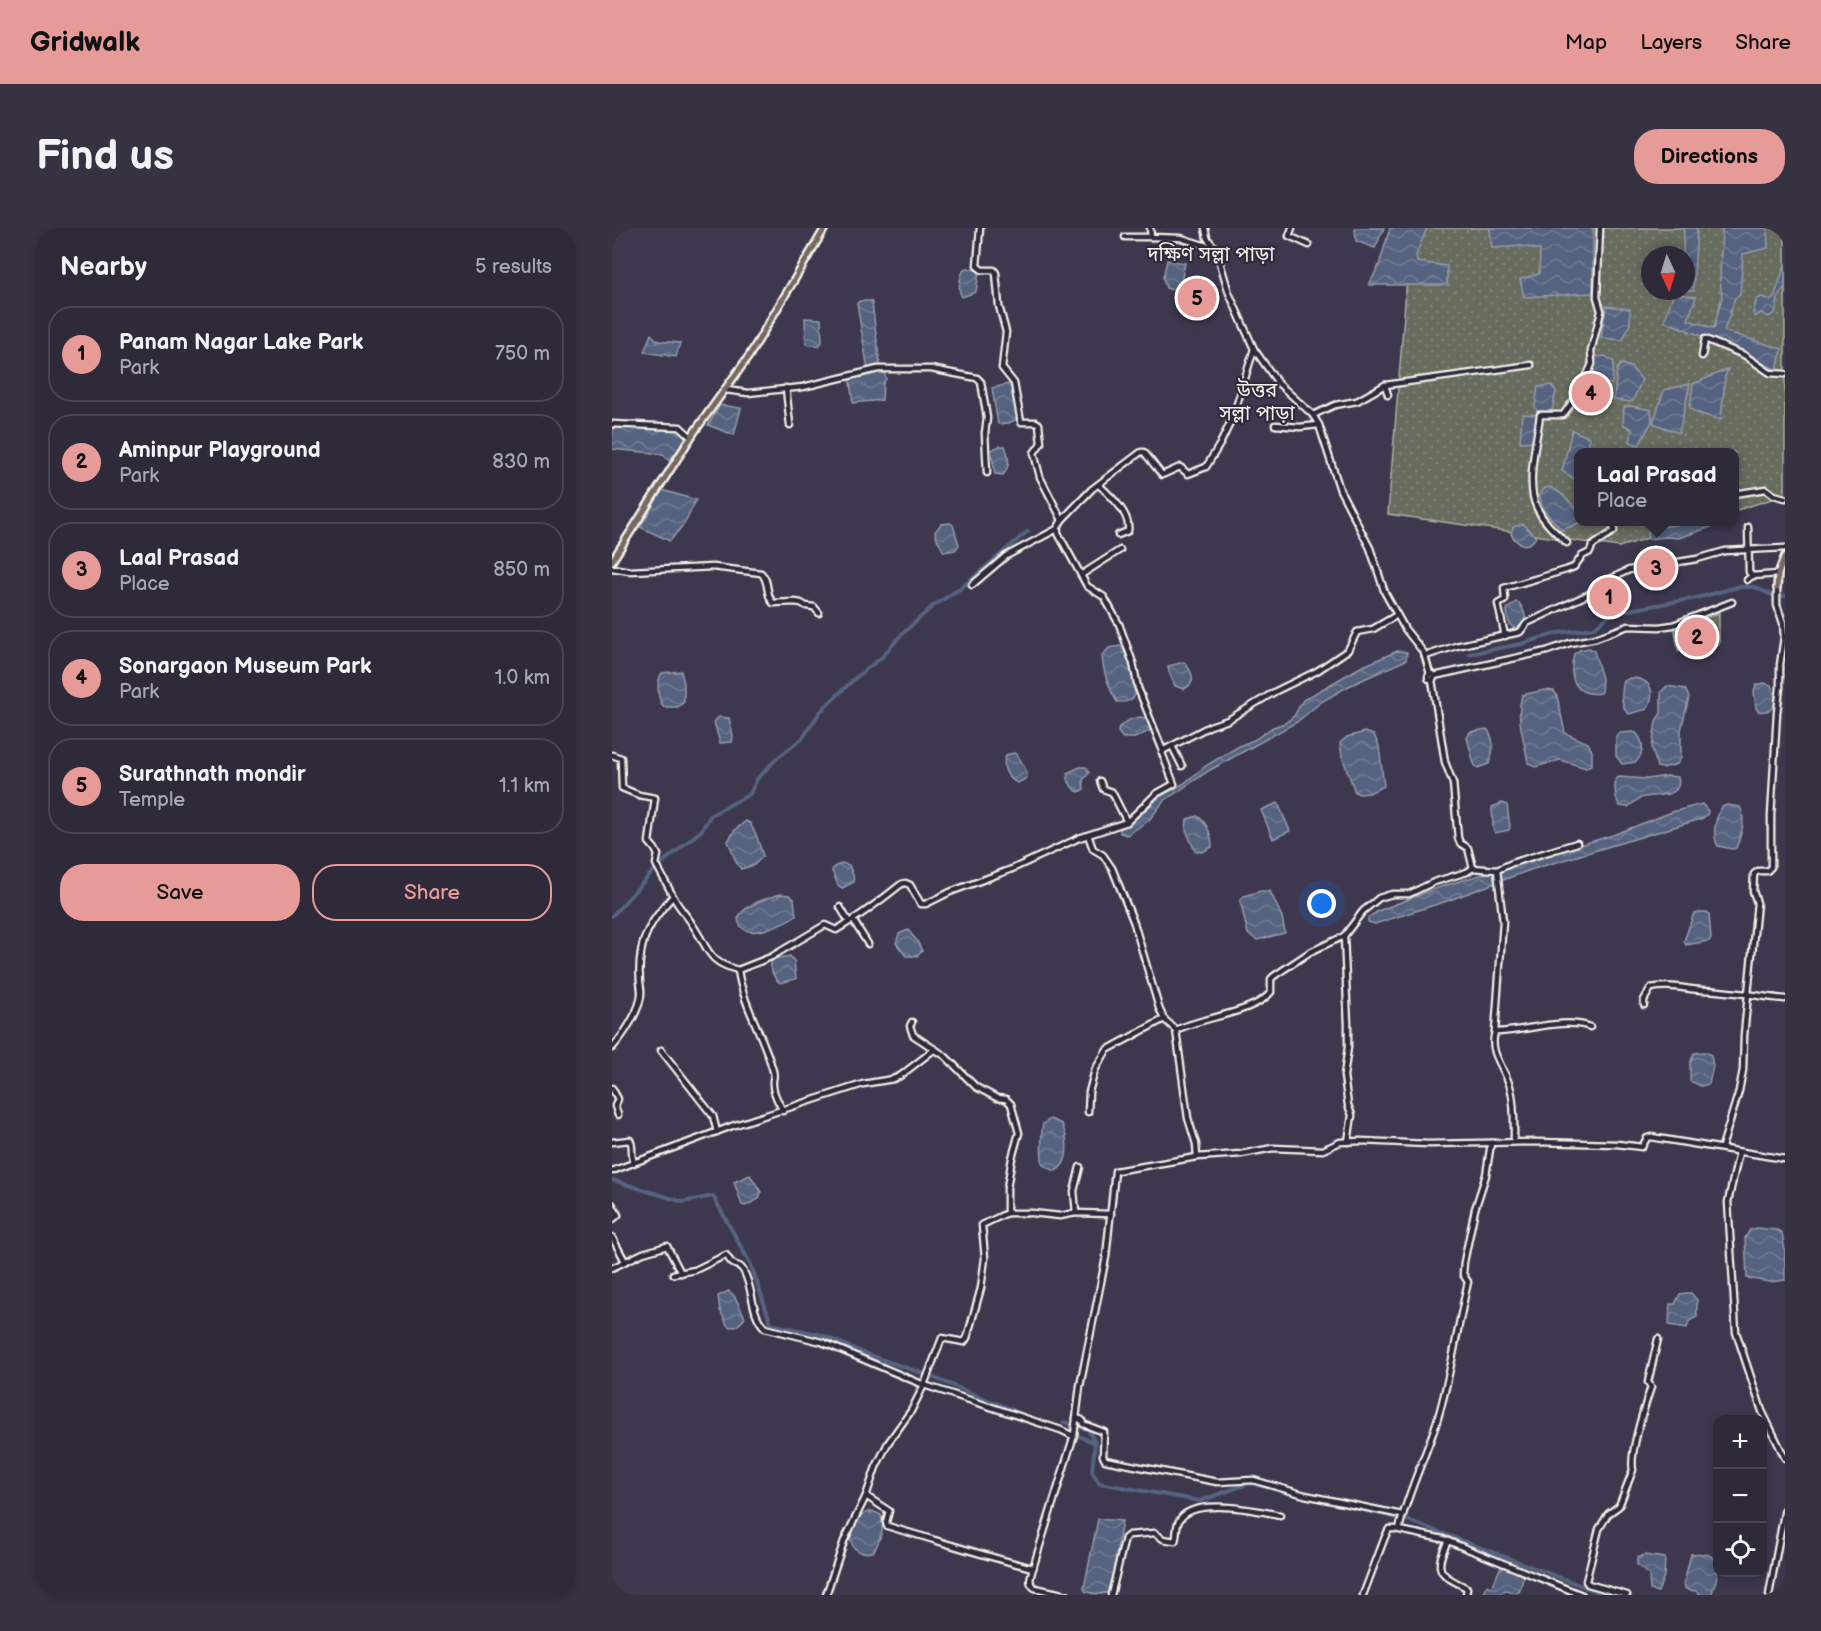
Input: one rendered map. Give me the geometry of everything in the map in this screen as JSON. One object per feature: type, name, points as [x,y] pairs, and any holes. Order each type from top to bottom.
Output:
[{"type":"main road","points":[[612,561],[691,437],[749,357],[825,228]]},
{"type":"main road","points":[[1777,588],[1778,574],[1785,560]]},
{"type":"street","points":[[980,228],[977,266],[982,270],[994,270],[996,273],[999,306],[1004,322],[1002,368],[1014,383],[1021,422],[1039,424],[1041,443],[1034,453],[1040,477],[1062,520]]},
{"type":"street","points":[[1150,228],[1151,237]]},
{"type":"street","points":[[1205,228],[1207,238],[1216,249],[1229,292],[1254,349],[1278,383],[1313,415],[1319,425],[1340,490],[1370,548],[1384,593],[1425,656],[1432,677],[1445,762],[1453,783],[1458,838],[1460,843],[1468,848],[1473,868]]},
{"type":"street","points":[[1292,228],[1289,236],[1309,245]]},
{"type":"street","points":[[1567,543],[1549,526],[1537,508],[1532,489],[1534,454],[1540,415],[1563,416],[1580,392],[1592,364],[1591,351],[1601,311],[1597,297],[1600,228]]},
{"type":"street","points":[[1125,237],[1181,238],[1216,249]]},
{"type":"street","points":[[1702,356],[1705,339],[1744,356],[1770,373],[1785,374]]},
{"type":"street","points":[[972,585],[1006,556],[1057,529],[1083,497],[1141,452],[1144,452],[1162,475],[1180,467],[1188,474],[1206,467],[1233,417],[1254,349]]},
{"type":"street","points":[[1313,415],[1335,405],[1357,400],[1385,385],[1531,365]]},
{"type":"street","points":[[726,390],[748,393],[803,387],[879,369],[931,369],[977,378],[981,382],[987,418],[985,433],[987,473]]},
{"type":"street","points":[[1385,385],[1388,395]]},
{"type":"street","points":[[786,388],[790,425]]},
{"type":"street","points":[[612,424],[680,427],[691,437]]},
{"type":"street","points":[[1275,425],[1300,427],[1319,425]]},
{"type":"street","points":[[1099,485],[1115,499],[1128,526],[1128,531],[1118,536]]},
{"type":"street","points":[[1739,493],[1766,489],[1774,495],[1785,498]]},
{"type":"street","points":[[1505,636],[1498,604],[1505,600],[1504,588],[1574,567],[1582,556],[1590,552],[1592,546],[1614,531],[1613,526]]},
{"type":"street","points":[[1748,527],[1749,578],[1778,574]]},
{"type":"street","points":[[612,755],[621,758],[622,789],[655,798],[649,842],[658,855],[656,864],[679,909],[696,930],[710,955],[722,966],[738,970],[771,957],[825,925],[836,930],[905,883],[910,885],[921,904],[926,904],[950,892],[1012,870],[1088,835],[1127,822],[1156,794],[1174,784],[1138,688],[1133,663],[1119,624],[1104,597],[1087,586],[1057,529]]},
{"type":"street","points":[[1425,656],[1456,646],[1520,632],[1527,623],[1589,594],[1612,578],[1629,570],[1697,559],[1725,551],[1785,548]]},
{"type":"street","points":[[1081,575],[1120,550]]},
{"type":"street","points":[[612,567],[630,571],[713,567],[761,573],[766,578],[770,600],[773,603],[801,603],[814,607],[819,613]]},
{"type":"street","points":[[1722,1147],[1743,1070],[1744,1035],[1757,903],[1753,891],[1754,874],[1758,871],[1767,871],[1771,867],[1771,816],[1780,665],[1784,637],[1783,623],[1777,606],[1777,588]]},
{"type":"street","points":[[1432,677],[1547,651],[1570,643],[1596,638],[1628,626],[1673,625],[1732,602]]},
{"type":"street","points":[[1163,751],[1210,726],[1238,715],[1317,671],[1348,650],[1357,632],[1373,629],[1397,615]]},
{"type":"street","points":[[1777,734],[1785,735]]},
{"type":"street","points":[[1172,746],[1182,766]]},
{"type":"street","points":[[1100,781],[1103,789],[1112,792],[1127,822]]},
{"type":"street","points":[[1088,835],[1093,849],[1103,855],[1112,868],[1134,923],[1159,1008],[1164,1019],[1176,1030],[1188,1118],[1196,1144],[1197,1157]]},
{"type":"street","points":[[1176,1030],[1188,1024],[1253,1007],[1271,992],[1271,979],[1274,976],[1310,952],[1344,936],[1363,911],[1379,898],[1392,894],[1409,894],[1473,868],[1497,870],[1512,863],[1577,843]]},
{"type":"street","points":[[1497,870],[1503,922],[1495,1032],[1492,1041],[1493,1051],[1505,1073],[1511,1091],[1514,1142]]},
{"type":"street","points":[[612,1048],[625,1032],[636,1010],[641,992],[638,981],[646,936],[653,920],[673,896]]},
{"type":"street","points":[[840,907],[868,944]]},
{"type":"street","points":[[1344,936],[1348,1036],[1344,1076],[1348,1106],[1352,1115],[1348,1142]]},
{"type":"street","points":[[738,970],[745,1000],[762,1036],[775,1075],[772,1085],[783,1111]]},
{"type":"street","points":[[1644,1005],[1648,991],[1655,987],[1682,986],[1785,999]]},
{"type":"street","points":[[1088,1112],[1089,1092],[1095,1070],[1107,1050],[1164,1019]]},
{"type":"street","points":[[912,1022],[909,1026],[913,1035],[955,1065],[976,1087],[997,1098],[1006,1099],[1011,1104],[1019,1133],[1007,1188],[1007,1213]]},
{"type":"street","points":[[1495,1032],[1556,1025],[1590,1027]]},
{"type":"street","points":[[612,1172],[717,1132],[863,1084],[900,1076],[935,1049]]},
{"type":"street","points":[[661,1050],[713,1116],[717,1132]]},
{"type":"street","points":[[612,1088],[618,1099],[615,1106],[618,1115]]},
{"type":"street","points":[[1067,1595],[1035,1588],[1029,1582],[1073,1435],[1080,1386],[1106,1257],[1115,1171],[1197,1157],[1241,1154],[1273,1148],[1323,1150],[1340,1142],[1514,1142],[1617,1144],[1642,1147],[1647,1138],[1651,1137],[1785,1159]]},
{"type":"street","points":[[612,1142],[630,1140],[633,1145],[631,1153],[634,1162]]},
{"type":"street","points":[[1400,1527],[1436,1422],[1452,1362],[1455,1336],[1467,1282],[1463,1274],[1464,1262],[1475,1209],[1486,1175],[1491,1143]]},
{"type":"street","points":[[1739,1152],[1728,1202],[1736,1332],[1762,1411],[1785,1458]]},
{"type":"street","points":[[1076,1213],[1074,1191],[1080,1167]]},
{"type":"street","points":[[612,1204],[618,1215],[612,1220]]},
{"type":"street","points":[[826,1595],[844,1540],[866,1496],[876,1467],[888,1443],[911,1411],[925,1383],[942,1338],[960,1342],[967,1338],[981,1288],[986,1258],[982,1225],[1007,1213],[1060,1216],[1076,1213],[1111,1214]]},
{"type":"street","points":[[612,1237],[625,1261]]},
{"type":"street","points":[[612,1268],[643,1253],[667,1246],[681,1273]]},
{"type":"street","points":[[673,1274],[695,1269],[726,1255],[732,1263],[740,1265],[743,1270],[753,1293],[760,1323],[765,1328],[822,1342],[925,1383],[1073,1435]]},
{"type":"street","points":[[1628,1595],[1587,1584],[1586,1581],[1599,1529],[1608,1514],[1619,1506],[1633,1470],[1636,1444],[1651,1387],[1648,1382],[1658,1339]]},
{"type":"street","points":[[1076,1419],[1104,1432],[1102,1456],[1105,1460],[1217,1482],[1253,1480],[1402,1516]]},
{"type":"street","points":[[866,1496],[889,1511],[887,1526],[960,1546],[995,1559],[1033,1568]]},
{"type":"street","points":[[1111,1595],[1125,1538],[1129,1535],[1155,1533],[1163,1539],[1175,1541],[1178,1522],[1192,1510],[1202,1506],[1245,1508],[1280,1515]]},
{"type":"street","points":[[1769,1595],[1785,1511]]},
{"type":"street","points":[[1363,1595],[1389,1529],[1400,1527],[1449,1541],[1582,1595]]},
{"type":"street","points":[[1449,1541],[1440,1561],[1440,1572],[1467,1588],[1466,1595]]},
{"type":"green space","points":[[1411,228],[1785,228],[1785,495],[1739,509],[1739,448],[1574,448],[1574,526],[1687,526],[1619,547],[1388,514]]},
{"type":"green space","points":[[1719,613],[1719,644],[1693,653],[1678,650],[1675,630]]},
{"type":"water","points":[[1355,228],[1384,228],[1375,248],[1356,241]]},
{"type":"water","points":[[1390,228],[1427,228],[1416,255],[1417,262],[1447,266],[1447,285],[1369,285],[1379,265]]},
{"type":"water","points":[[1490,228],[1593,228],[1593,293],[1524,297],[1520,279],[1539,274],[1540,250],[1521,246],[1492,248]]},
{"type":"water","points":[[1684,228],[1697,228],[1695,260],[1695,246],[1683,246]]},
{"type":"water","points":[[1722,228],[1767,228],[1768,248],[1743,254],[1740,295],[1735,298],[1724,331],[1782,349],[1777,370],[1664,321],[1672,300],[1695,300],[1688,320],[1714,328],[1722,297],[1720,279]]},
{"type":"water","points":[[1167,260],[1185,263],[1180,287],[1175,291],[1166,288],[1163,278]]},
{"type":"water","points":[[1785,264],[1785,287],[1779,295],[1775,313],[1768,317],[1761,313],[1755,317],[1753,313],[1757,299],[1762,297],[1771,300],[1774,298]]},
{"type":"water","points":[[964,269],[979,271],[976,292],[962,297],[959,287],[960,279]]},
{"type":"water","points":[[859,301],[871,301],[872,303],[880,365],[868,370],[857,304]]},
{"type":"water","points":[[1606,306],[1630,309],[1630,324],[1623,340],[1601,338]]},
{"type":"water","points":[[805,318],[821,319],[822,342],[819,346],[806,344]]},
{"type":"water","points":[[651,334],[658,341],[680,343],[676,357],[644,352]]},
{"type":"water","points":[[1605,356],[1614,362],[1612,384],[1592,382],[1596,357]]},
{"type":"water","points":[[1621,364],[1631,367],[1642,380],[1632,402],[1614,400],[1617,369]]},
{"type":"water","points":[[1728,369],[1725,377],[1721,420],[1697,413],[1690,408],[1693,384]]},
{"type":"water","points":[[884,370],[886,379],[883,384],[882,400],[853,403],[849,376]]},
{"type":"water","points":[[1013,383],[1019,418],[1009,423],[998,424],[992,388]]},
{"type":"water","points":[[1690,384],[1679,433],[1653,423],[1664,390]]},
{"type":"water","points":[[1551,385],[1556,391],[1552,411],[1537,411],[1535,407],[1538,387]]},
{"type":"water","points":[[720,405],[741,408],[734,435],[708,425]]},
{"type":"water","points":[[1624,407],[1651,410],[1652,421],[1639,445],[1630,442],[1632,429],[1623,424]]},
{"type":"water","points":[[1522,414],[1538,415],[1536,441],[1520,442]]},
{"type":"water","points":[[613,426],[679,429],[687,438],[669,461],[663,454],[612,449]]},
{"type":"water","points":[[1572,430],[1590,438],[1587,448],[1574,448],[1574,479],[1562,471]]},
{"type":"water","points":[[1005,446],[1008,458],[1008,465],[1003,475],[995,474],[991,450]]},
{"type":"water","points":[[1550,487],[1560,493],[1574,506],[1574,525],[1562,530],[1547,514],[1540,499],[1540,494],[1545,488]]},
{"type":"water","points":[[662,490],[696,500],[686,521],[670,541],[640,527]]},
{"type":"water","points":[[941,524],[953,525],[959,545],[955,550],[944,552],[935,532]]},
{"type":"water","points":[[1523,524],[1536,537],[1530,543],[1520,543],[1511,534],[1513,527]]},
{"type":"water","points":[[1668,526],[1714,526],[1679,538],[1649,539],[1647,536],[1650,529]]},
{"type":"water","points":[[1516,602],[1525,614],[1525,622],[1517,630],[1510,624],[1507,612],[1507,609]]},
{"type":"water","points":[[1121,646],[1132,667],[1135,695],[1125,702],[1117,702],[1107,680],[1102,656],[1109,648]]},
{"type":"water","points":[[1589,648],[1594,651],[1602,678],[1601,693],[1585,692],[1575,684],[1573,678],[1574,654]]},
{"type":"water","points":[[1397,651],[1407,652],[1406,660],[1349,686],[1321,702],[1297,722],[1210,770],[1164,801],[1149,820],[1127,835],[1120,833],[1120,829],[1142,814],[1159,797],[1183,784],[1207,765],[1273,727],[1285,723],[1294,716],[1303,700],[1359,668]]},
{"type":"water","points":[[1184,662],[1191,673],[1192,680],[1191,684],[1184,689],[1175,686],[1168,666]]},
{"type":"water","points":[[681,671],[684,702],[678,707],[664,707],[659,695],[660,677],[662,673]]},
{"type":"water","points":[[1630,678],[1647,683],[1652,697],[1647,709],[1629,714],[1624,707],[1622,694],[1624,681]]},
{"type":"water","points":[[1764,683],[1771,685],[1777,702],[1774,707],[1761,712],[1756,708],[1754,691],[1756,685]]},
{"type":"water","points":[[1667,686],[1685,689],[1689,697],[1681,730],[1681,757],[1677,764],[1663,768],[1657,767],[1652,748],[1656,721],[1661,713],[1661,692]]},
{"type":"water","points":[[1545,690],[1554,691],[1557,696],[1565,733],[1588,743],[1592,751],[1592,764],[1586,768],[1560,760],[1535,767],[1528,763],[1520,721],[1522,695]]},
{"type":"water","points":[[719,717],[729,718],[732,742],[720,743],[714,722]]},
{"type":"water","points":[[1140,717],[1148,721],[1151,730],[1135,738],[1123,738],[1118,732],[1119,727],[1131,719]]},
{"type":"water","points":[[1487,729],[1493,742],[1492,755],[1489,764],[1477,768],[1467,738],[1470,732]]},
{"type":"water","points":[[1365,732],[1374,735],[1379,746],[1384,786],[1369,793],[1359,794],[1355,792],[1342,756],[1340,743],[1347,737]]},
{"type":"water","points":[[1633,732],[1641,740],[1641,755],[1636,762],[1622,764],[1616,756],[1616,736],[1620,733]]},
{"type":"water","points":[[1017,754],[1026,770],[1027,778],[1018,783],[1008,775],[1005,768],[1006,755]]},
{"type":"water","points":[[1080,767],[1086,767],[1089,773],[1083,780],[1084,789],[1079,792],[1070,785],[1067,773]]},
{"type":"water","points":[[1619,777],[1647,779],[1678,777],[1679,784],[1672,792],[1641,798],[1628,807],[1620,806],[1618,803],[1615,786],[1616,779]]},
{"type":"water","points":[[1278,803],[1290,831],[1273,839],[1261,810]]},
{"type":"water","points":[[1502,803],[1507,805],[1510,827],[1509,830],[1495,833],[1492,807]]},
{"type":"water","points":[[1702,804],[1708,811],[1707,815],[1701,819],[1530,870],[1447,901],[1375,924],[1368,922],[1368,918],[1378,911],[1440,887],[1613,835],[1672,812]]},
{"type":"water","points":[[1727,805],[1740,807],[1743,816],[1740,838],[1736,848],[1732,849],[1718,846],[1715,837],[1718,816],[1722,807]]},
{"type":"water","points":[[1197,816],[1206,826],[1212,843],[1212,847],[1202,852],[1195,851],[1186,830],[1187,819]]},
{"type":"water","points":[[746,821],[750,823],[757,837],[763,856],[754,865],[741,869],[728,841],[735,830]]},
{"type":"water","points":[[842,863],[849,865],[854,882],[842,888],[838,885],[832,871],[834,867]]},
{"type":"water","points":[[1270,891],[1282,917],[1285,933],[1257,940],[1248,934],[1240,901],[1244,896]]},
{"type":"water","points":[[781,894],[789,895],[794,899],[796,916],[781,924],[754,932],[741,927],[738,919],[744,910]]},
{"type":"water","points":[[1694,913],[1709,914],[1711,938],[1709,941],[1686,945],[1684,941]]},
{"type":"water","points":[[908,930],[922,951],[917,956],[906,956],[896,943],[899,934]]},
{"type":"water","points":[[790,956],[794,961],[796,979],[780,983],[772,972],[772,959]]},
{"type":"water","points":[[1705,1052],[1711,1055],[1713,1066],[1709,1084],[1701,1086],[1690,1081],[1690,1064],[1694,1053]]},
{"type":"water","points":[[1050,1119],[1062,1124],[1067,1143],[1064,1163],[1055,1171],[1043,1165],[1042,1158],[1043,1124]]},
{"type":"water","points":[[750,1175],[761,1192],[759,1199],[745,1206],[742,1205],[734,1182]]},
{"type":"water","points":[[1757,1228],[1777,1230],[1782,1233],[1785,1280],[1769,1282],[1747,1278],[1745,1238],[1750,1230]]},
{"type":"water","points":[[729,1291],[735,1297],[745,1318],[732,1327],[727,1325],[720,1310],[718,1296]]},
{"type":"water","points":[[1691,1293],[1697,1300],[1697,1317],[1689,1321],[1687,1328],[1669,1325],[1670,1304],[1675,1304],[1680,1294]]},
{"type":"water","points":[[872,1511],[881,1515],[881,1534],[873,1552],[862,1552],[855,1549],[851,1535],[858,1520],[864,1514]]},
{"type":"water","points":[[1098,1519],[1122,1521],[1110,1591],[1098,1594],[1085,1591],[1084,1588]]},
{"type":"water","points":[[1691,1554],[1710,1555],[1713,1557],[1713,1577],[1716,1577],[1711,1595],[1701,1595],[1697,1591],[1688,1590],[1684,1583]]},
{"type":"water","points":[[1644,1555],[1665,1558],[1664,1576],[1658,1592],[1650,1590],[1649,1575],[1637,1565],[1637,1558]]},
{"type":"water","points":[[1501,1566],[1524,1576],[1519,1592],[1505,1590],[1500,1595],[1484,1593],[1487,1585],[1491,1587],[1493,1585]]},
{"type":"waterway","points":[[612,916],[657,867],[701,831],[711,815],[750,794],[757,779],[777,758],[802,739],[820,712],[854,679],[882,657],[901,635],[933,606],[961,588],[1028,531]]},
{"type":"waterway","points":[[1469,654],[1521,644],[1557,633],[1594,628],[1612,613],[1696,598],[1738,587],[1754,587],[1772,595]]},
{"type":"waterway","points":[[612,1180],[683,1202],[713,1196],[751,1265],[771,1324],[822,1335],[1039,1421]]},
{"type":"waterway","points":[[1064,1422],[1088,1429],[1095,1443],[1092,1471],[1099,1483],[1200,1501],[1250,1483],[1303,1497]]},
{"type":"waterway","points":[[1074,1434],[1095,1443]]},
{"type":"waterway","points":[[1310,1498],[1407,1520],[1606,1595]]},
{"type":"place","name":"Surathnath mondir","points":[[1197,298]]},
{"type":"place","name":"Sonargaon Museum Park","points":[[1591,393]]},
{"type":"place","name":"Laal Prasad","points":[[1656,568]]},
{"type":"place","name":"Panam Nagar Lake Park","points":[[1609,597]]},
{"type":"place","name":"Aminpur Playground","points":[[1697,637]]},
{"type":"district","name":"দক্ষিণ সল্লা পাড়া","points":[[1211,254]]},
{"type":"district","name":"উত্তর সল্লা পাড়া","points":[[1257,402]]}]
